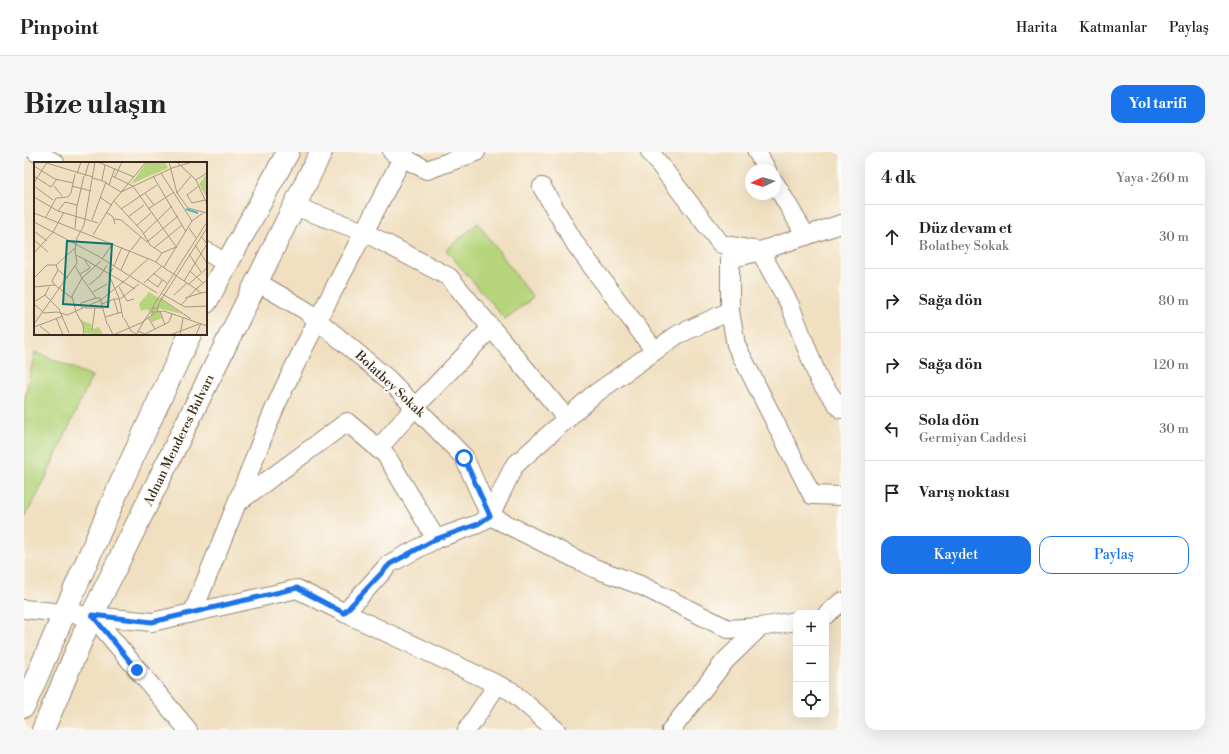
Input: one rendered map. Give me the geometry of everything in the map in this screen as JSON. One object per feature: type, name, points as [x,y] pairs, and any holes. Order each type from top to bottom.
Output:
[{"type":"main road","points":[[207,300],[288,152]]},
{"type":"main road","name":"Adnan Menderes Bulvarı","points":[[43,730],[92,615],[321,152]]},
{"type":"main road","points":[[24,706],[120,485],[190,335]]},
{"type":"street","points":[[36,152],[53,162]]},
{"type":"street","points":[[193,612],[278,402],[381,200],[400,154],[427,170],[476,152]]},
{"type":"street","points":[[650,152],[721,244],[760,251]]},
{"type":"street","points":[[757,152],[764,164]]},
{"type":"street","points":[[542,187],[576,245],[655,351]]},
{"type":"street","points":[[781,193],[806,236]]},
{"type":"street","points":[[294,206],[364,232],[449,277],[567,419]]},
{"type":"street","points":[[841,224],[760,251],[730,259],[730,311],[736,344],[812,495],[841,496]]},
{"type":"street","points":[[760,251],[790,305],[819,380],[841,409]]},
{"type":"street","points":[[207,252],[227,264]]},
{"type":"street","name":"Bolatbey Sokak","points":[[257,282],[305,310],[388,379],[464,458],[490,516]]},
{"type":"street","points":[[344,613],[390,564],[436,539],[478,524],[490,516],[514,466],[592,396],[676,335],[730,311]]},
{"type":"street","points":[[378,449],[415,407],[491,328]]},
{"type":"street","points":[[237,503],[347,422],[386,455],[436,539]]},
{"type":"street","points":[[490,516],[594,568],[640,585],[728,629],[760,627],[793,621]]},
{"type":"street","points":[[24,609],[152,622],[297,588],[344,613],[511,691],[556,730]]},
{"type":"street","points":[[829,612],[841,602]]},
{"type":"street","points":[[92,615],[188,730]]},
{"type":"street","points":[[671,730],[725,661],[760,627]]},
{"type":"street","points":[[467,730],[497,685]]},
{"type":"green space","points":[[478,223],[533,298],[505,319],[446,250]]},
{"type":"green space","points":[[35,352],[92,376],[40,490],[24,518],[24,402]]},
{"type":"route","points":[[137,670],[92,615],[152,622],[297,588],[344,613],[367,586],[390,564],[436,539],[478,524],[490,516],[464,458]]}]
